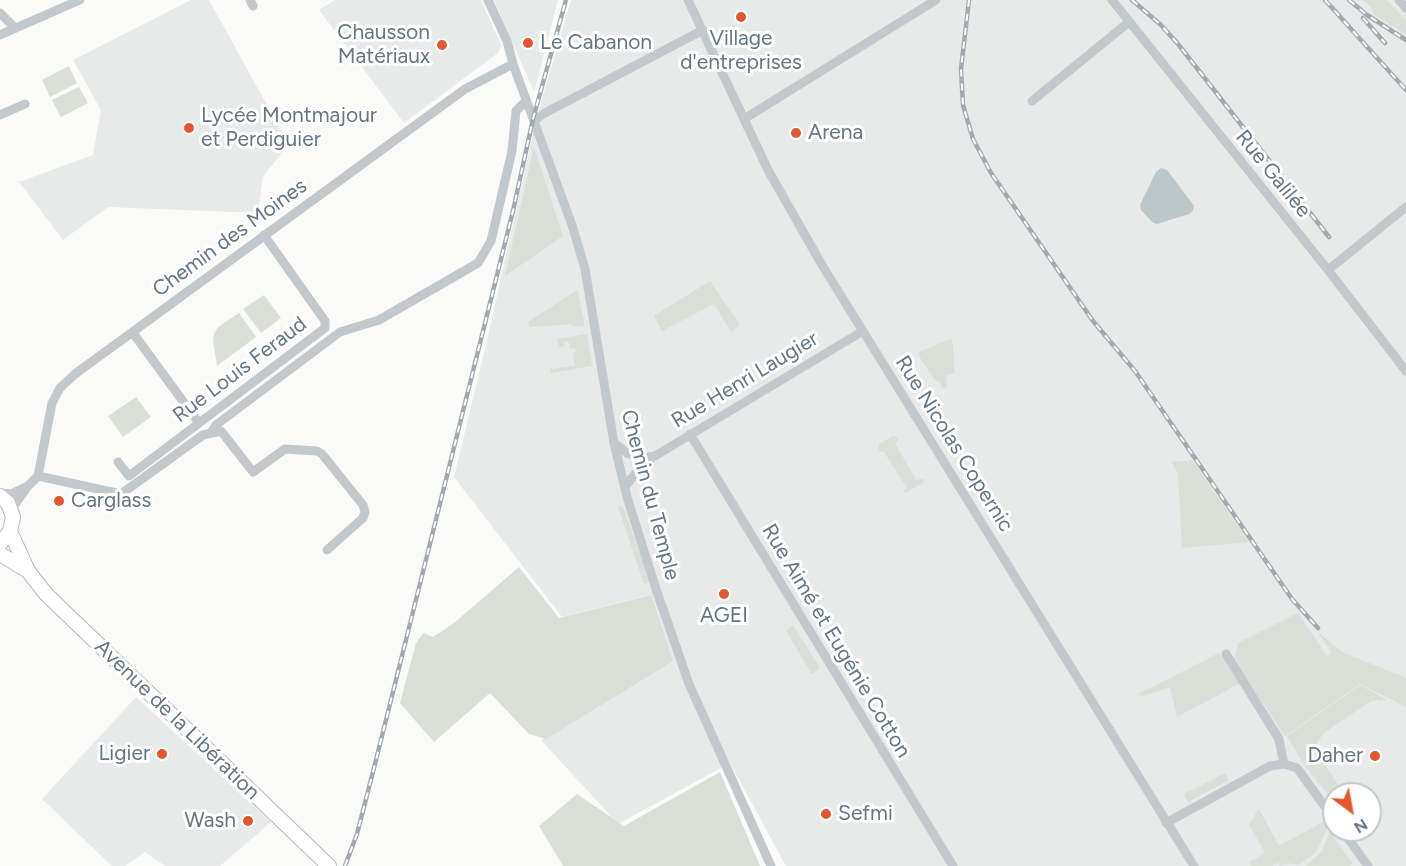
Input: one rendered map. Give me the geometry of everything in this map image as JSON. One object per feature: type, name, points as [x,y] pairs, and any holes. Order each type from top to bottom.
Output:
[{"type":"main road","points":[[0,495],[11,510],[13,517],[10,531],[0,544]]},
{"type":"main road","name":"Avenue de la Libération","points":[[10,531],[28,571],[46,594],[324,864]]},
{"type":"main road","name":"Avenue de la Libération","points":[[0,554],[28,571]]},
{"type":"street","points":[[0,35],[80,0]]},
{"type":"street","name":"Chemin du Temple","points":[[488,0],[507,41],[526,101],[572,225],[585,269],[614,443],[656,589],[689,684],[771,866]]},
{"type":"street","name":"Rue Nicolas Copernic","points":[[688,0],[784,199],[862,331],[1194,866]]},
{"type":"street","points":[[744,119],[936,0]]},
{"type":"street","name":"Rue Galilée","points":[[1112,0],[1406,371]]},
{"type":"street","points":[[1399,0],[1406,8]]},
{"type":"street","points":[[0,13],[15,28]]},
{"type":"street","points":[[1032,102],[1129,22]]},
{"type":"street","points":[[534,122],[543,114],[703,30]]},
{"type":"street","name":"Chemin des Moines","points":[[38,476],[52,403],[60,388],[75,374],[465,89],[513,63]]},
{"type":"street","points":[[211,433],[216,425],[340,332],[379,320],[478,263],[491,241],[512,151],[516,111],[526,101]]},
{"type":"street","points":[[0,115],[25,104]]},
{"type":"street","points":[[1328,270],[1406,207]]},
{"type":"street","name":"Rue Louis Feraud","points":[[118,462],[129,476],[325,328],[325,321],[264,235]]},
{"type":"street","name":"Rue Henri Laugier","points":[[625,486],[638,470],[655,456],[862,331]]},
{"type":"street","points":[[133,333],[199,423]]},
{"type":"street","points":[[11,510],[38,476],[121,494],[203,435],[221,431],[253,472],[285,449],[322,454],[363,506],[365,512],[363,518],[327,550]]},
{"type":"street","name":"Rue Aimé et Eugénie Cotton","points":[[690,434],[953,866]]},
{"type":"street","points":[[614,443],[627,453],[640,458],[655,456]]},
{"type":"street","points":[[0,495],[11,494],[28,486]]},
{"type":"street","points":[[1226,654],[1279,739],[1284,764]]},
{"type":"street","points":[[1166,824],[1270,766],[1284,764],[1297,768],[1322,802]]},
{"type":"street","points":[[1351,842],[1368,866]]},
{"type":"shaded area","name":"Lycée Montmajour et Perdiguier","points":[[191,0],[209,0],[289,145],[263,176],[258,213],[108,207],[63,240],[19,182],[93,155],[101,110],[73,60]]},
{"type":"shaded area","points":[[335,0],[481,0],[501,45],[498,53],[404,123],[319,10]]},
{"type":"shaded area","points":[[494,0],[558,0],[534,92]]},
{"type":"shaded area","points":[[571,0],[1406,0],[1406,866],[786,866],[730,763],[618,824],[541,740],[672,658],[649,595],[562,617],[454,477],[537,116]]},
{"type":"shaded area","points":[[1363,0],[1387,0],[1406,20],[1406,34],[1376,16]]},
{"type":"shaded area","points":[[69,66],[77,83],[50,97],[42,80]]},
{"type":"shaded area","points":[[79,87],[88,103],[61,117],[52,100]]},
{"type":"shaded area","points":[[534,147],[563,236],[505,276]]},
{"type":"shaded area","points":[[1161,168],[1167,170],[1194,206],[1193,211],[1189,214],[1157,224],[1141,210],[1140,205],[1156,172]]},
{"type":"shaded area","points":[[710,281],[740,325],[731,332],[714,304],[662,331],[654,316]]},
{"type":"shaded area","points":[[577,290],[585,326],[572,326],[571,324],[529,327],[528,322]]},
{"type":"shaded area","points":[[264,295],[281,318],[261,333],[243,309]]},
{"type":"shaded area","points":[[239,313],[256,337],[217,366],[214,334],[218,327]]},
{"type":"shaded area","points":[[587,334],[592,366],[551,373],[550,369],[575,366],[573,352],[576,352],[575,348],[570,349],[568,341],[564,342],[564,347],[559,347],[557,339]]},
{"type":"shaded area","points":[[952,338],[955,373],[946,375],[947,387],[942,388],[941,383],[934,379],[917,353]]},
{"type":"shaded area","points":[[136,397],[151,417],[123,437],[108,416]]},
{"type":"shaded area","points":[[894,435],[898,439],[895,443],[916,480],[924,479],[923,483],[905,493],[903,490],[907,488],[884,452],[878,451],[879,444]]},
{"type":"shaded area","points":[[1192,460],[1249,542],[1182,548],[1178,474],[1172,462]]},
{"type":"shaded area","points":[[623,506],[650,582],[644,584],[618,507]]},
{"type":"shaded area","points":[[519,567],[559,618],[651,595],[673,661],[546,739],[529,734],[490,693],[434,742],[400,703],[416,643],[423,633],[433,637],[454,623]]},
{"type":"shaded area","points":[[1298,613],[1327,656],[1332,653],[1318,632],[1342,652],[1406,678],[1406,707],[1360,684],[1285,736],[1234,660],[1238,643]]},
{"type":"shaded area","points":[[793,625],[820,668],[812,674],[786,631]]},
{"type":"shaded area","points":[[1219,653],[1239,684],[1177,717],[1170,687],[1144,696],[1136,695]]},
{"type":"shaded area","points":[[1360,685],[1387,700],[1371,701],[1325,732],[1317,742],[1319,756],[1336,782],[1322,782],[1322,787],[1303,763],[1287,736]]},
{"type":"shaded area","points":[[136,697],[271,822],[220,866],[165,866],[145,852],[125,866],[112,866],[42,799]]},
{"type":"shaded area","points":[[720,772],[760,866],[563,866],[539,826],[577,794],[624,826]]},
{"type":"shaded area","points":[[1225,773],[1229,780],[1188,802],[1184,794]]},
{"type":"shaded area","points":[[1259,809],[1279,846],[1322,823],[1322,840],[1315,853],[1298,865],[1288,863],[1280,866],[1278,862],[1272,866],[1251,866],[1249,862],[1265,853],[1249,824]]},
{"type":"shaded area","points":[[1326,842],[1337,842],[1353,864],[1349,866],[1306,866],[1322,851]]},
{"type":"railway","points":[[345,866],[357,834],[375,764],[513,211],[533,119],[566,0]]},
{"type":"railway","points":[[969,0],[961,69],[963,105],[973,139],[991,173],[1093,321],[1135,371],[1292,599],[1318,628]]},
{"type":"railway","points":[[1132,0],[1161,25],[1178,44],[1329,237]]},
{"type":"railway","points":[[1325,0],[1406,90]]},
{"type":"railway","points":[[1349,0],[1367,15],[1406,40]]},
{"type":"railway","points":[[1363,18],[1385,43]]},
{"type":"place","name":"Village d'entreprises","points":[[741,17]]},
{"type":"place","name":"Le Cabanon","points":[[528,43]]},
{"type":"place","name":"Chausson Matériaux","points":[[442,45]]},
{"type":"place","name":"Lycée Montmajour et Perdiguier","points":[[189,128]]},
{"type":"place","name":"Arena","points":[[796,133]]},
{"type":"place","name":"Carglass","points":[[59,501]]},
{"type":"place","name":"AGEI","points":[[724,594]]},
{"type":"place","name":"Ligier","points":[[162,754]]},
{"type":"place","name":"Daher","points":[[1375,756]]},
{"type":"place","name":"Sefmi","points":[[826,814]]},
{"type":"place","name":"Wash","points":[[248,821]]}]
